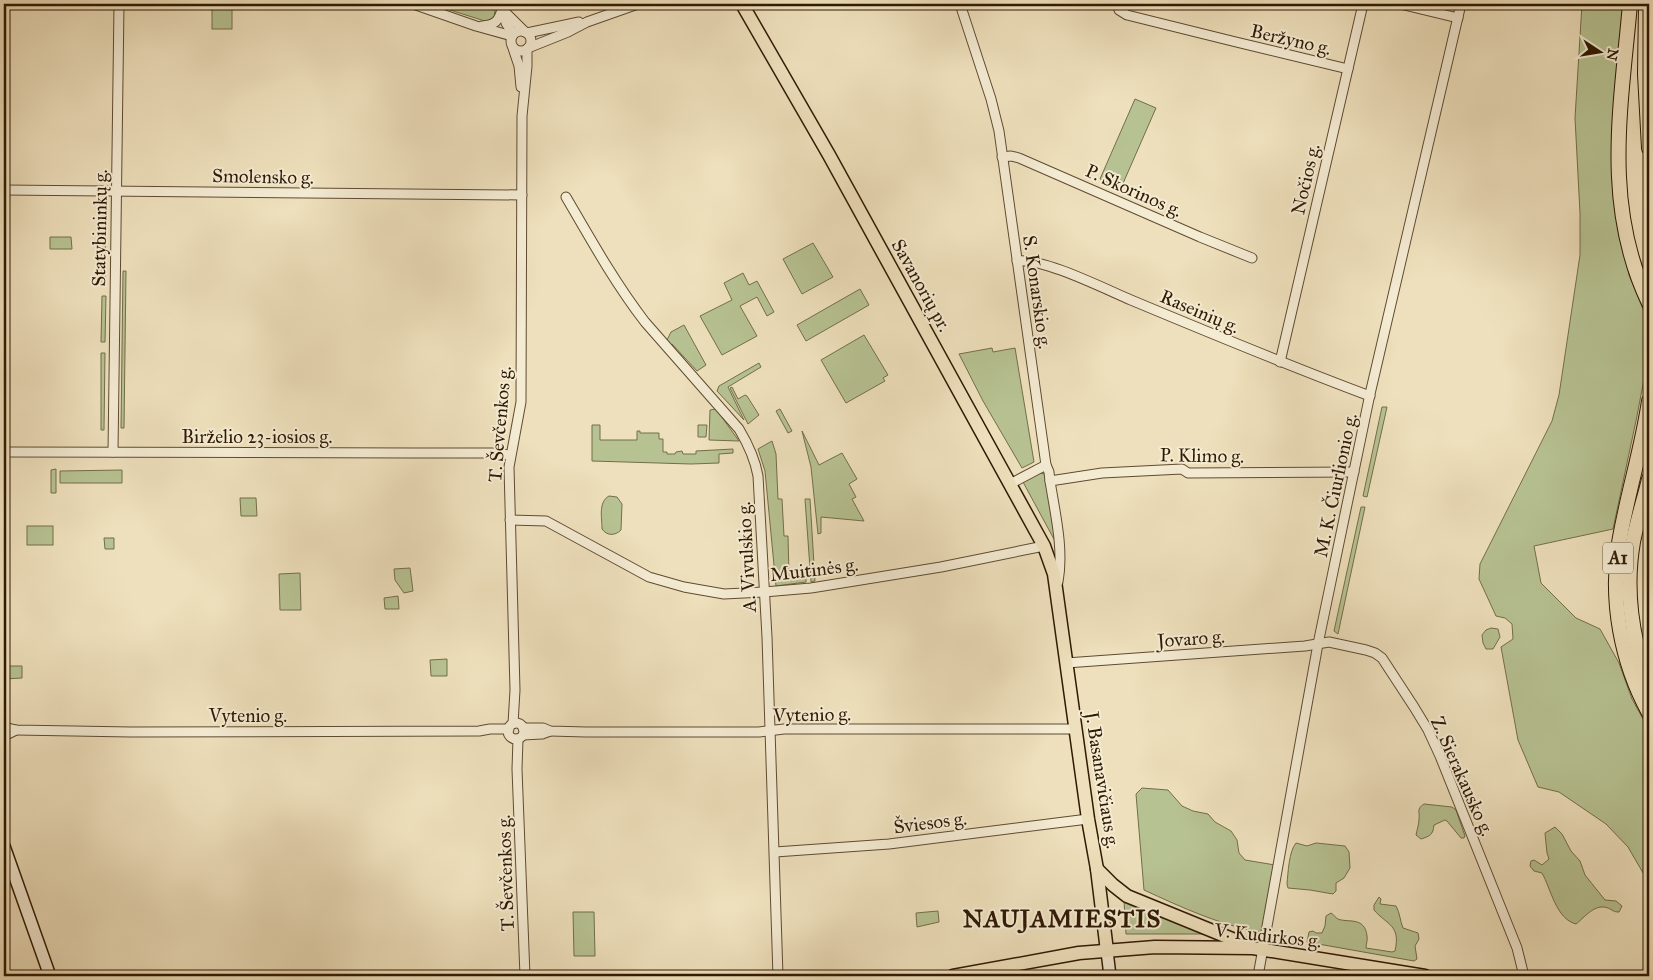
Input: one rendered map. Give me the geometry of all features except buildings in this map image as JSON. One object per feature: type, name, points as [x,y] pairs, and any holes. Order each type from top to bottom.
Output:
[{"type":"highway","points":[[1630,4],[1620,111],[1618,162],[1622,216],[1626,236],[1636,270],[1649,302]]},
{"type":"highway","points":[[1646,4],[1645,74],[1649,148]]},
{"type":"highway","name":"A1","points":[[1649,401],[1619,544],[1617,576],[1617,600],[1624,649],[1632,675],[1649,713]]},
{"type":"highway","name":"A1","points":[[1649,479],[1633,544],[1630,569],[1630,596],[1637,646],[1649,682]]},
{"type":"main road","name":"Savanorių pr.","points":[[742,4],[830,155],[1044,546],[1054,574],[1056,590]]},
{"type":"main road","name":"J. Basanavičiaus g.","points":[[1056,590],[1088,819],[1098,870],[1110,976]]},
{"type":"main road","points":[[4,846],[8,874],[50,976]]},
{"type":"main road","points":[[1098,870],[1127,896],[1258,949]]},
{"type":"main road","name":"V. Kudirkos g.","points":[[953,976],[1070,955],[1107,950],[1155,947],[1258,949],[1424,976]]},
{"type":"street","name":"Statybininkų g.","points":[[113,452],[119,4]]},
{"type":"street","points":[[413,4],[512,41],[521,51],[568,32],[587,22],[638,4]]},
{"type":"street","name":"S. Konarskio g.","points":[[960,4],[991,99],[999,131],[1059,548],[1060,570],[1056,590]]},
{"type":"street","name":"Beržyno g.","points":[[1118,4],[1119,10],[1127,15],[1348,69]]},
{"type":"street","name":"Nočios g.","points":[[1280,362],[1363,4]]},
{"type":"street","points":[[1400,4],[1458,18]]},
{"type":"street","name":"M. K. Čiurlionio g.","points":[[1258,976],[1258,949],[1318,644],[1370,396],[1461,4]]},
{"type":"street","points":[[476,26],[495,24],[499,19],[502,6]]},
{"type":"street","points":[[502,6],[511,20],[530,39],[527,48]]},
{"type":"street","name":"T. Ševčenkos g.","points":[[502,6],[519,66],[523,101]]},
{"type":"street","points":[[512,41],[518,32],[526,33],[587,22]]},
{"type":"street","name":"T. Ševčenkos g.","points":[[526,976],[517,769],[510,455],[521,402],[523,101],[527,48]]},
{"type":"street","name":"P. Skorinos g.","points":[[1002,156],[1019,158],[1252,258]]},
{"type":"street","name":"Smolensko g.","points":[[4,190],[522,194]]},
{"type":"street","name":"A. Vivulskio g.","points":[[566,198],[632,305],[739,429],[750,448],[758,476],[775,852],[778,976]]},
{"type":"street","name":"Raseinių g.","points":[[1017,261],[1028,260],[1067,273],[1280,362],[1370,396]]},
{"type":"street","name":"Birželio 23-iosios g.","points":[[4,452],[442,453],[510,455]]},
{"type":"street","points":[[1010,484],[1046,465]]},
{"type":"street","name":"P. Klimo g.","points":[[1050,481],[1102,473],[1182,469],[1188,473],[1354,472]]},
{"type":"street","name":"Muitinės g.","points":[[510,520],[546,521],[649,578],[701,591],[724,594],[811,588],[907,573],[1044,546]]},
{"type":"street","name":"Z. Sierakausko g.","points":[[1318,644],[1329,642],[1375,653],[1388,666],[1414,707],[1428,730],[1444,764],[1517,948],[1524,976]]},
{"type":"street","name":"Jovaro g.","points":[[1066,663],[1318,644]]},
{"type":"street","name":"Vytenio g.","points":[[4,727],[16,730],[131,732],[479,731],[490,729],[516,731],[543,728],[550,731],[759,732],[784,728],[1075,729]]},
{"type":"street","name":"Vytenio g.","points":[[4,736],[16,730]]},
{"type":"street","name":"Šviesos g.","points":[[775,852],[889,844],[1088,819]]},
{"type":"green space","points":[[212,4],[232,4],[232,29],[212,29]]},
{"type":"green space","points":[[431,4],[494,4],[494,18],[488,22]]},
{"type":"green space","points":[[1582,4],[1624,4],[1620,232],[1629,275],[1649,324],[1647,363],[1613,529],[1534,546],[1541,583],[1576,618],[1600,629],[1619,663],[1632,699],[1649,730],[1649,878],[1646,878],[1628,847],[1606,824],[1559,792],[1538,787],[1518,740],[1501,647],[1513,639],[1512,624],[1505,618],[1496,616],[1479,579],[1480,564],[1552,421],[1559,395],[1580,255],[1580,213],[1575,118]]},
{"type":"green space","points":[[1135,99],[1156,108],[1121,188],[1100,179]]},
{"type":"green space","points":[[102,208],[106,208],[105,284],[101,284]]},
{"type":"green space","points":[[50,237],[71,237],[72,249],[50,249]]},
{"type":"green space","points":[[813,243],[833,277],[802,294],[783,259]]},
{"type":"green space","points":[[123,271],[126,271],[124,428],[121,428]]},
{"type":"green space","points":[[743,273],[749,285],[757,281],[774,312],[767,316],[757,297],[740,306],[757,336],[722,355],[700,316],[732,300],[724,283]]},
{"type":"green space","points":[[860,289],[869,305],[806,341],[797,325]]},
{"type":"green space","points":[[102,296],[106,296],[105,342],[101,342]]},
{"type":"green space","points":[[684,325],[706,365],[697,371],[672,344],[670,346],[667,340],[671,332]]},
{"type":"green space","points":[[864,335],[888,375],[883,378],[885,381],[846,403],[821,360]]},
{"type":"green space","points":[[992,348],[993,352],[1015,348],[1034,462],[1022,468],[983,401],[959,354]]},
{"type":"green space","points":[[101,353],[105,353],[104,430],[101,430]]},
{"type":"green space","points":[[759,363],[761,367],[728,387],[744,420],[717,391],[719,386]]},
{"type":"green space","points":[[732,387],[738,399],[745,395],[747,396],[759,415],[748,424],[730,388]]},
{"type":"green space","points":[[1382,407],[1387,407],[1367,497],[1363,496]]},
{"type":"green space","points":[[716,409],[739,441],[709,440],[710,410]]},
{"type":"green space","points":[[780,409],[792,431],[788,433],[776,411]]},
{"type":"green space","points":[[592,425],[600,425],[600,440],[637,440],[637,431],[640,431],[640,433],[659,433],[659,439],[663,439],[663,452],[667,452],[667,454],[675,454],[682,451],[683,454],[696,454],[696,451],[733,449],[733,453],[719,454],[719,463],[592,461]]},
{"type":"green space","points":[[698,425],[707,425],[706,437],[698,437]]},
{"type":"green space","points":[[802,431],[819,465],[842,453],[857,479],[849,484],[856,497],[852,499],[864,521],[821,517],[821,533],[818,534],[811,467]]},
{"type":"green space","points":[[772,441],[776,454],[778,499],[782,499],[784,536],[788,536],[789,575],[806,574],[806,582],[776,586],[765,471],[758,449]]},
{"type":"green space","points":[[56,469],[56,493],[51,493],[51,470]]},
{"type":"green space","points":[[122,470],[122,483],[60,483],[60,471]]},
{"type":"green space","points":[[1040,473],[1046,476],[1055,541],[1023,482]]},
{"type":"green space","points":[[609,496],[617,497],[622,504],[621,530],[614,534],[606,533],[602,529],[602,506]]},
{"type":"green space","points":[[240,498],[256,498],[257,516],[241,516]]},
{"type":"green space","points":[[805,499],[810,499],[815,581],[811,582]]},
{"type":"green space","points":[[1361,507],[1365,507],[1338,634],[1334,631]]},
{"type":"green space","points":[[27,526],[53,526],[53,545],[27,545]]},
{"type":"green space","points":[[104,538],[114,538],[114,549],[105,549]]},
{"type":"green space","points":[[410,568],[413,591],[404,593],[395,580],[394,569]]},
{"type":"green space","points":[[300,573],[301,610],[280,610],[279,574]]},
{"type":"green space","points":[[1649,591],[1649,636],[1645,603],[1646,592]]},
{"type":"green space","points":[[398,596],[399,609],[385,609],[384,598]]},
{"type":"green space","points":[[1491,628],[1498,629],[1500,637],[1493,649],[1486,649],[1482,635]]},
{"type":"green space","points":[[447,659],[447,676],[431,676],[430,660]]},
{"type":"green space","points":[[4,666],[22,666],[22,678],[4,679]]},
{"type":"green space","points":[[1142,788],[1168,790],[1182,806],[1193,811],[1208,814],[1215,822],[1231,831],[1237,840],[1239,853],[1245,860],[1275,865],[1263,933],[1217,921],[1144,890],[1136,794]]},
{"type":"green space","points":[[1424,804],[1452,807],[1456,810],[1465,836],[1464,838],[1461,838],[1445,820],[1434,825],[1433,831],[1429,836],[1421,839],[1416,835],[1419,823],[1419,809]]},
{"type":"green space","points":[[1555,827],[1580,861],[1585,875],[1605,900],[1616,901],[1622,906],[1619,912],[1599,907],[1590,911],[1576,924],[1569,921],[1559,910],[1542,873],[1534,871],[1530,866],[1531,861],[1534,860],[1542,865],[1549,859],[1545,833]]},
{"type":"green space","points":[[1296,843],[1307,846],[1316,843],[1345,846],[1349,852],[1350,868],[1344,878],[1336,883],[1336,891],[1333,894],[1288,888],[1289,862]]},
{"type":"green space","points":[[1379,897],[1381,899],[1380,904],[1396,906],[1403,928],[1418,933],[1419,939],[1415,946],[1417,959],[1414,961],[1307,942],[1309,932],[1322,933],[1326,916],[1331,913],[1338,919],[1355,921],[1363,925],[1367,937],[1366,948],[1395,951],[1396,936],[1392,926],[1374,910],[1374,905]]},
{"type":"green space","points":[[1124,901],[1205,934],[1126,934]]},
{"type":"green space","points":[[938,911],[939,922],[917,927],[916,913]]},
{"type":"green space","points":[[573,912],[594,912],[595,956],[574,956]]},
{"type":"green space","points":[[1172,972],[1201,972],[1202,976],[1170,976]]},
{"type":"district","name":"NAUJAMIESTIS","points":[[1062,919]]}]
